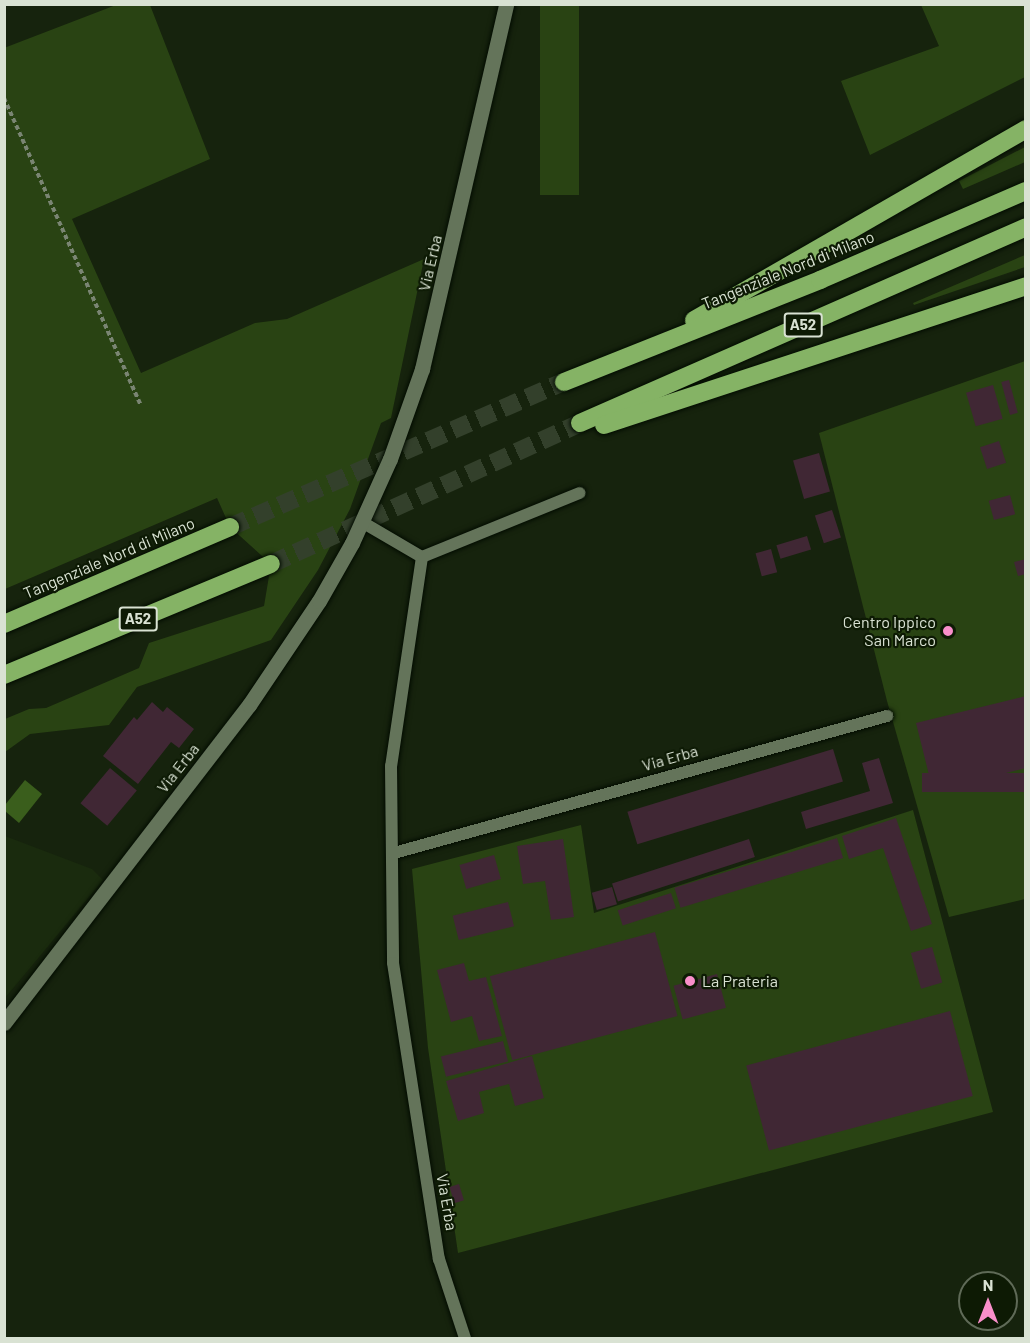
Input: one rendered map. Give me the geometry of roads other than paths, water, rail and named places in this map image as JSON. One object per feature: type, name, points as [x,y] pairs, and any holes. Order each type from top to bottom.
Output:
[{"type":"highway","name":"A52","points":[[615,361],[725,302],[1026,129]]},
{"type":"highway","name":"Tangenziale Nord di Milano","points":[[564,382],[810,284],[1026,191]]},
{"type":"highway","name":"A52","points":[[1026,227],[583,427],[1026,286]]},
{"type":"highway","name":"Tangenziale Nord di Milano","points":[[4,624],[230,527]]},
{"type":"highway","name":"A52","points":[[4,675],[271,564]]},
{"type":"main road","name":"Via Erba","points":[[4,1023],[249,705],[331,582],[362,522],[422,369],[506,4]]},
{"type":"lane","points":[[362,522],[422,557],[580,493]]},
{"type":"lane","name":"Via Erba","points":[[422,557],[391,766],[394,853],[393,963],[413,1109],[439,1259],[465,1338]]},
{"type":"lane","name":"Via Erba","points":[[394,853],[887,716]]},
{"type":"tunnel","points":[[230,527],[564,382]]},
{"type":"tunnel","points":[[271,564],[580,423]]},
{"type":"place","name":"Centro Ippico San Marco","points":[[948,631]]},
{"type":"place","name":"La Prateria","points":[[690,981]]}]
